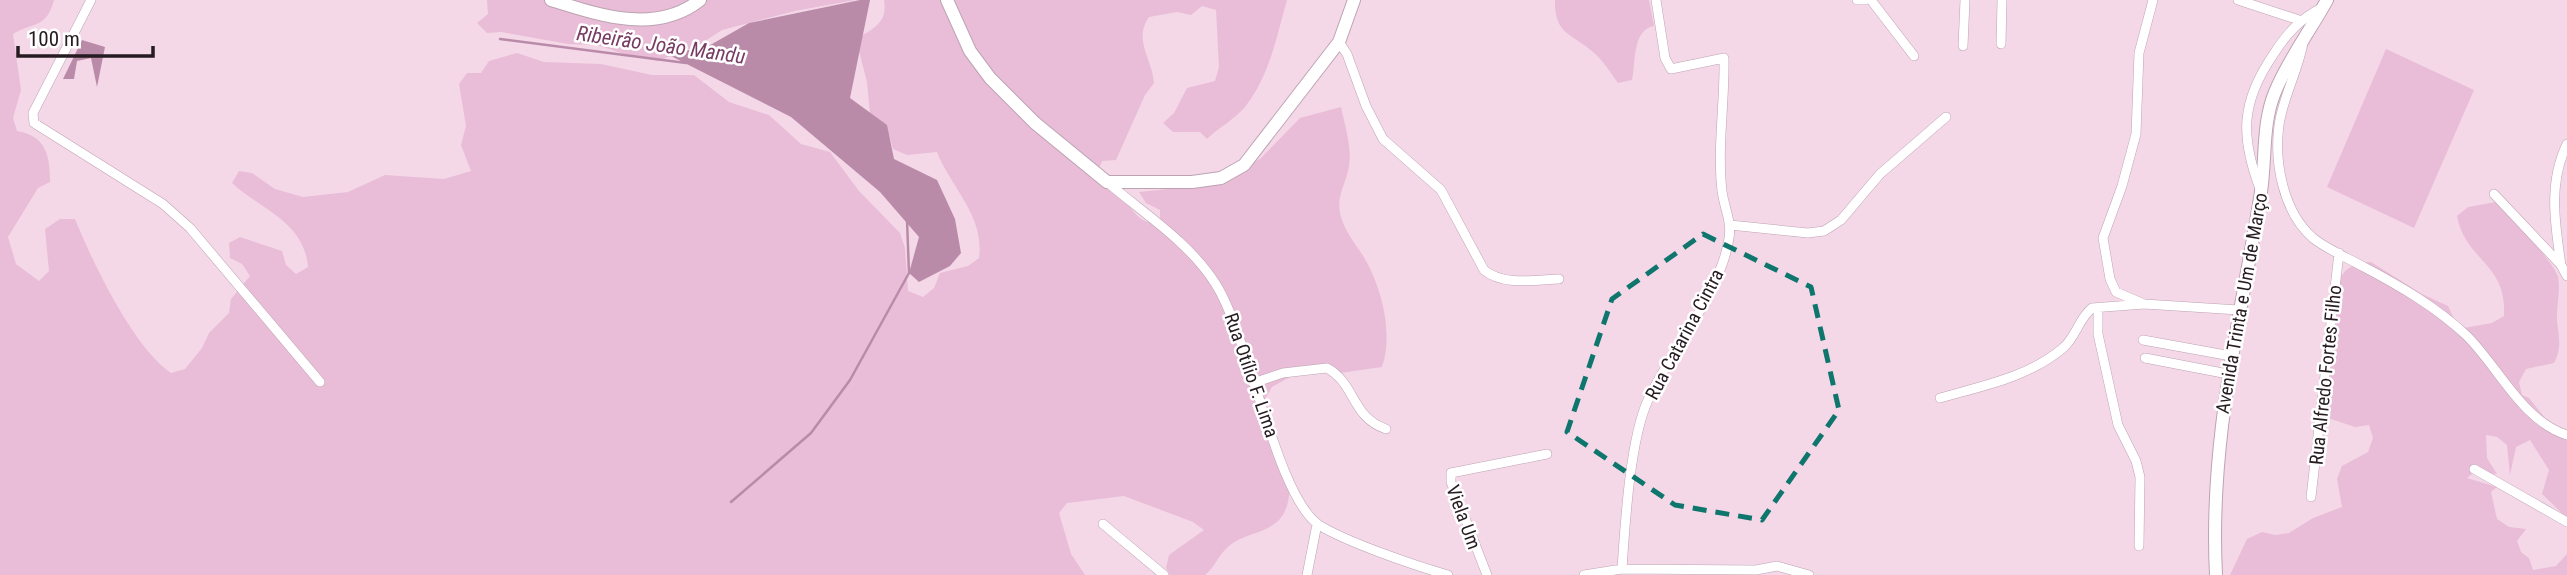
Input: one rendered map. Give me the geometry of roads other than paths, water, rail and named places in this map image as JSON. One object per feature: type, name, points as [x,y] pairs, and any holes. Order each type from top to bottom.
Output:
[{"type":"street","points":[[91,0],[33,113],[34,123],[163,204],[190,228],[320,382]]},
{"type":"street","points":[[551,0],[595,14],[644,21],[670,16],[700,0]]},
{"type":"street","points":[[947,0],[970,51],[990,78],[1035,123],[1107,182],[1192,182],[1234,173],[1268,136],[1339,42],[1354,0]]},
{"type":"street","name":"Rua Catarina Cintra","points":[[1622,569],[1637,433],[1647,401],[1714,280],[1729,240],[1730,225],[1721,178],[1724,58],[1671,69],[1665,58],[1656,0]]},
{"type":"street","points":[[1857,0],[1868,0],[1913,56]]},
{"type":"street","points":[[1963,46],[1965,0]]},
{"type":"street","points":[[2001,44],[2002,0]]},
{"type":"street","points":[[2144,304],[2116,292],[2103,249],[2106,226],[2122,186],[2136,134],[2139,53],[2152,0]]},
{"type":"street","points":[[2238,0],[2299,20]]},
{"type":"street","points":[[2261,190],[2252,167],[2246,133],[2248,102],[2258,78],[2299,20],[2325,3]]},
{"type":"street","name":"Avenida Trinta e Um de Março","points":[[2216,575],[2215,488],[2228,374],[2261,190],[2264,148],[2274,94],[2325,3]]},
{"type":"street","name":"Avenida Trinta e Um de Março","points":[[2304,40],[2279,123],[2277,154],[2284,188],[2297,220],[2314,239],[2425,302],[2465,335],[2527,408],[2544,423],[2567,435]]},
{"type":"street","points":[[1339,42],[1383,139],[1441,190],[1485,270],[1493,277],[1559,279]]},
{"type":"street","points":[[1730,225],[1808,233],[1824,231],[1841,220],[1880,174],[1946,117]]},
{"type":"street","points":[[2561,265],[2553,198],[2556,173],[2567,144]]},
{"type":"street","name":"Rua Otílio F. Lima","points":[[1107,182],[1196,258],[1215,283],[1235,321],[1253,383],[1288,478],[1301,503],[1317,524]]},
{"type":"street","points":[[2494,194],[2561,265],[2567,276]]},
{"type":"street","name":"Rua Alfredo Fortes Filho","points":[[2311,497],[2339,253]]},
{"type":"street","points":[[1940,398],[2013,377],[2039,363],[2063,348],[2089,310],[2098,307],[2144,304],[2239,310]]},
{"type":"street","points":[[2098,307],[2098,334],[2118,425],[2132,450],[2140,477],[2139,546]]},
{"type":"street","points":[[2143,340],[2231,356]]},
{"type":"street","points":[[2145,358],[2228,374]]},
{"type":"street","points":[[1253,383],[1283,373],[1327,369],[1344,383],[1367,421],[1386,429]]},
{"type":"street","name":"Viela Um","points":[[1487,575],[1451,482],[1451,473],[1547,454]]},
{"type":"street","points":[[2474,469],[2567,522]]},
{"type":"street","points":[[1103,524],[1164,575]]},
{"type":"street","points":[[1307,575],[1317,524],[1448,575]]},
{"type":"street","points":[[1584,575],[1622,569],[1756,573],[1777,566],[1809,575]]},
{"type":"waterway","name":"Ribeirão João Mandu","points":[[500,39],[686,63]]},
{"type":"waterway","name":"Ribeirão João Mandu","points":[[731,502],[811,433],[850,380],[909,273],[907,220]]}]
